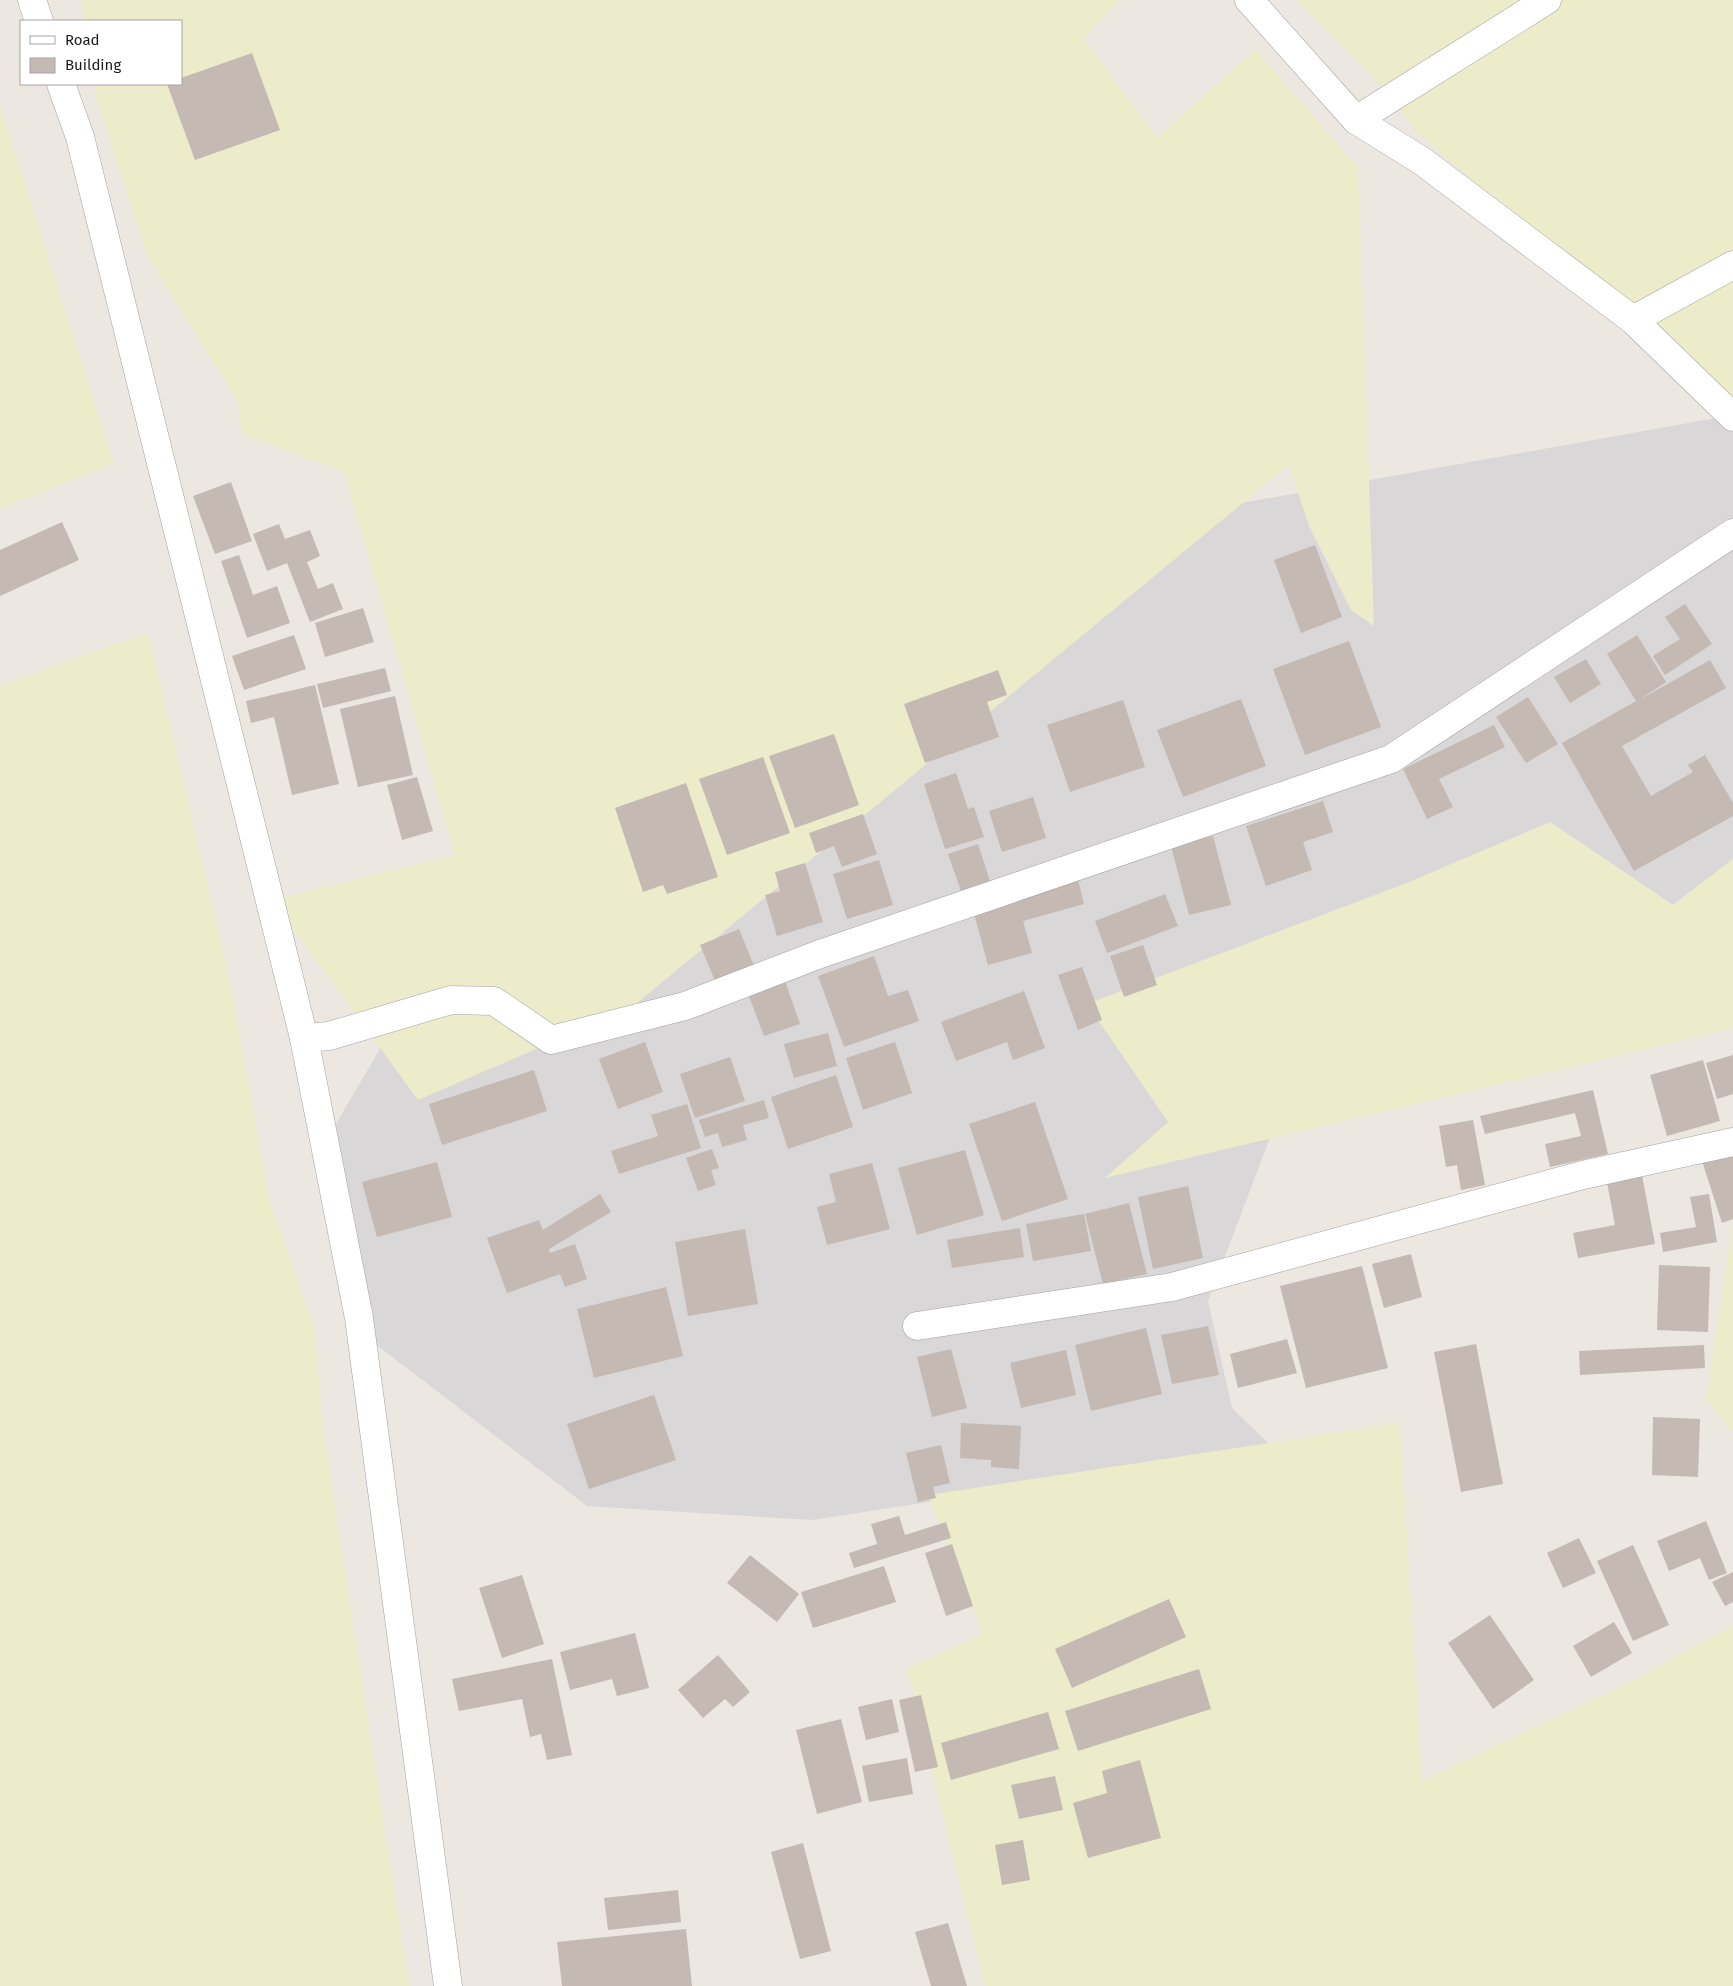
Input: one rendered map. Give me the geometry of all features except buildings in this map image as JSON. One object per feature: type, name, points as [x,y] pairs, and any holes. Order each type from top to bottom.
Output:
[{"type":"street","points":[[32,0],[39,20]]},
{"type":"street","points":[[1249,0],[1356,120],[1422,162],[1633,320],[1733,417]]},
{"type":"street","points":[[1356,120],[1547,0]]},
{"type":"street","points":[[61,85],[80,137],[304,1038],[359,1318],[448,1986]]},
{"type":"street","points":[[1633,320],[1733,265]]},
{"type":"street","points":[[304,1038],[329,1036],[451,1000],[494,1001],[551,1040],[685,1006],[820,954],[1390,759],[1733,533]]},
{"type":"street","points":[[917,1326],[1172,1287],[1584,1175],[1733,1142]]},
{"type":"shaded area","points":[[1733,415],[1733,859],[1673,905],[1550,822],[1299,1061],[1208,1301],[1232,1408],[1274,1449],[812,1520],[587,1506],[370,1340],[329,1136],[544,768],[1225,506]]},
{"type":"green space","points":[[81,0],[1119,0],[1084,38],[1157,138],[1255,49],[1358,167],[1374,626],[1351,610],[1309,526],[1289,465],[631,1008],[418,1100],[272,900],[455,855],[344,472],[242,434],[237,400],[147,255],[96,97],[94,85],[182,85],[182,20],[84,20]]},
{"type":"green space","points":[[1297,0],[1733,0],[1733,402],[1415,131],[1375,79]]},
{"type":"green space","points":[[0,105],[114,464],[0,508]]},
{"type":"green space","points":[[148,632],[230,981],[269,1199],[314,1327],[325,1442],[409,1986],[0,1986],[0,686]]},
{"type":"green space","points":[[1550,822],[1673,905],[1733,859],[1733,1028],[1105,1178],[1168,1122],[1087,1004],[1404,884]]},
{"type":"green space","points":[[1733,1222],[1733,1432],[1706,1399]]},
{"type":"green space","points":[[1400,1423],[1422,1781],[1628,1683],[1733,1626],[1733,1986],[985,1986],[907,1668],[983,1634],[928,1495]]}]
